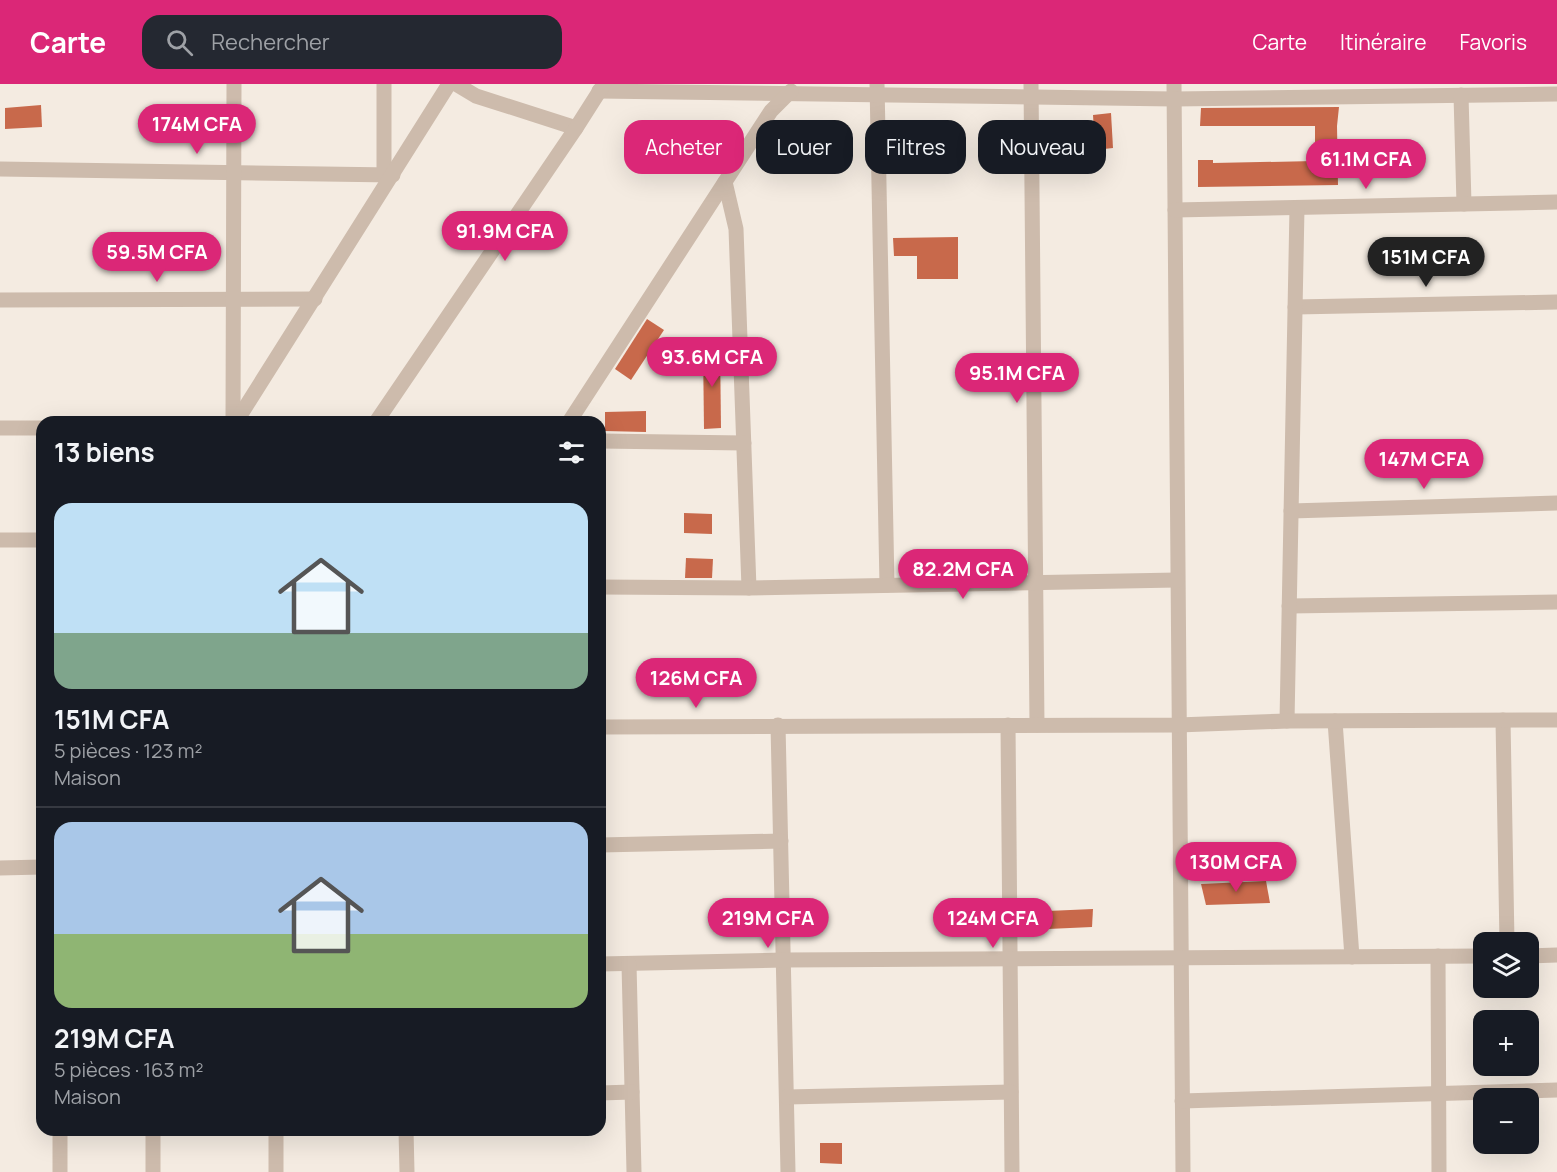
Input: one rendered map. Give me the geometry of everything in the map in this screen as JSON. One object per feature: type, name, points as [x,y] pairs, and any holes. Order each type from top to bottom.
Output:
[{"type":"street","points":[[234,84],[235,416]]},
{"type":"street","points":[[384,84],[389,175]]},
{"type":"street","points":[[239,416],[315,298],[389,175],[450,84]]},
{"type":"street","points":[[456,84],[476,96],[576,128]]},
{"type":"street","points":[[380,416],[602,87],[1557,94]]},
{"type":"street","points":[[573,416],[771,111],[789,87]]},
{"type":"street","points":[[877,90],[887,585]]},
{"type":"street","points":[[1031,91],[1037,725]]},
{"type":"street","points":[[1174,91],[1183,1172]]},
{"type":"street","points":[[1461,95],[1464,204]]},
{"type":"street","points":[[0,169],[389,175]]},
{"type":"street","points":[[725,182],[736,228],[749,588]]},
{"type":"street","points":[[1175,210],[1557,202]]},
{"type":"street","points":[[1287,721],[1297,208]]},
{"type":"street","points":[[0,300],[315,298]]},
{"type":"street","points":[[1295,308],[1557,302]]},
{"type":"street","points":[[0,428],[36,428]]},
{"type":"street","points":[[606,441],[744,443]]},
{"type":"street","points":[[1291,511],[1557,503]]},
{"type":"street","points":[[0,540],[36,540]]},
{"type":"street","points":[[606,587],[749,588],[1177,580]]},
{"type":"street","points":[[1290,606],[1557,602]]},
{"type":"street","points":[[1503,720],[1507,932]]},
{"type":"street","points":[[606,727],[1178,725],[1287,721],[1557,720]]},
{"type":"street","points":[[1335,721],[1352,957]]},
{"type":"street","points":[[778,725],[788,1172]]},
{"type":"street","points":[[1008,725],[1012,1172]]},
{"type":"street","points":[[606,845],[781,842]]},
{"type":"street","points":[[0,868],[36,867]]},
{"type":"street","points":[[1539,956],[1557,955]]},
{"type":"street","points":[[1438,956],[1439,1172]]},
{"type":"street","points":[[606,964],[784,960],[1473,956]]},
{"type":"street","points":[[629,964],[634,1172]]},
{"type":"street","points":[[1182,1101],[1557,1090]]},
{"type":"street","points":[[606,1093],[632,1092]]},
{"type":"street","points":[[787,1097],[1011,1092]]},
{"type":"street","points":[[60,1136],[60,1172]]},
{"type":"street","points":[[153,1136],[153,1172]]},
{"type":"street","points":[[276,1136],[276,1172]]},
{"type":"street","points":[[406,1136],[407,1172]]},
{"type":"building","points":[[41,105],[42,127],[5,129],[5,108]]},
{"type":"building","points":[[1339,107],[1338,185],[1198,187],[1198,160],[1213,160],[1213,163],[1315,161],[1315,126],[1200,126],[1201,108]]},
{"type":"building","points":[[1111,113],[1113,148],[1106,149],[1106,120],[1093,120],[1093,115]]},
{"type":"building","points":[[958,237],[958,279],[917,279],[917,256],[894,256],[893,238]]},
{"type":"building","points":[[647,319],[664,330],[631,380],[615,369]]},
{"type":"building","points":[[720,346],[721,428],[704,429],[703,347]]},
{"type":"building","points":[[646,411],[646,432],[606,431],[605,412]]},
{"type":"building","points":[[684,513],[712,514],[712,534],[684,533]]},
{"type":"building","points":[[686,558],[713,559],[712,578],[685,578]]},
{"type":"building","points":[[1266,881],[1270,903],[1206,905],[1201,884]]},
{"type":"building","points":[[1093,909],[1092,927],[1026,930],[1025,912]]},
{"type":"building","points":[[820,1143],[842,1143],[842,1164],[820,1163]]}]
